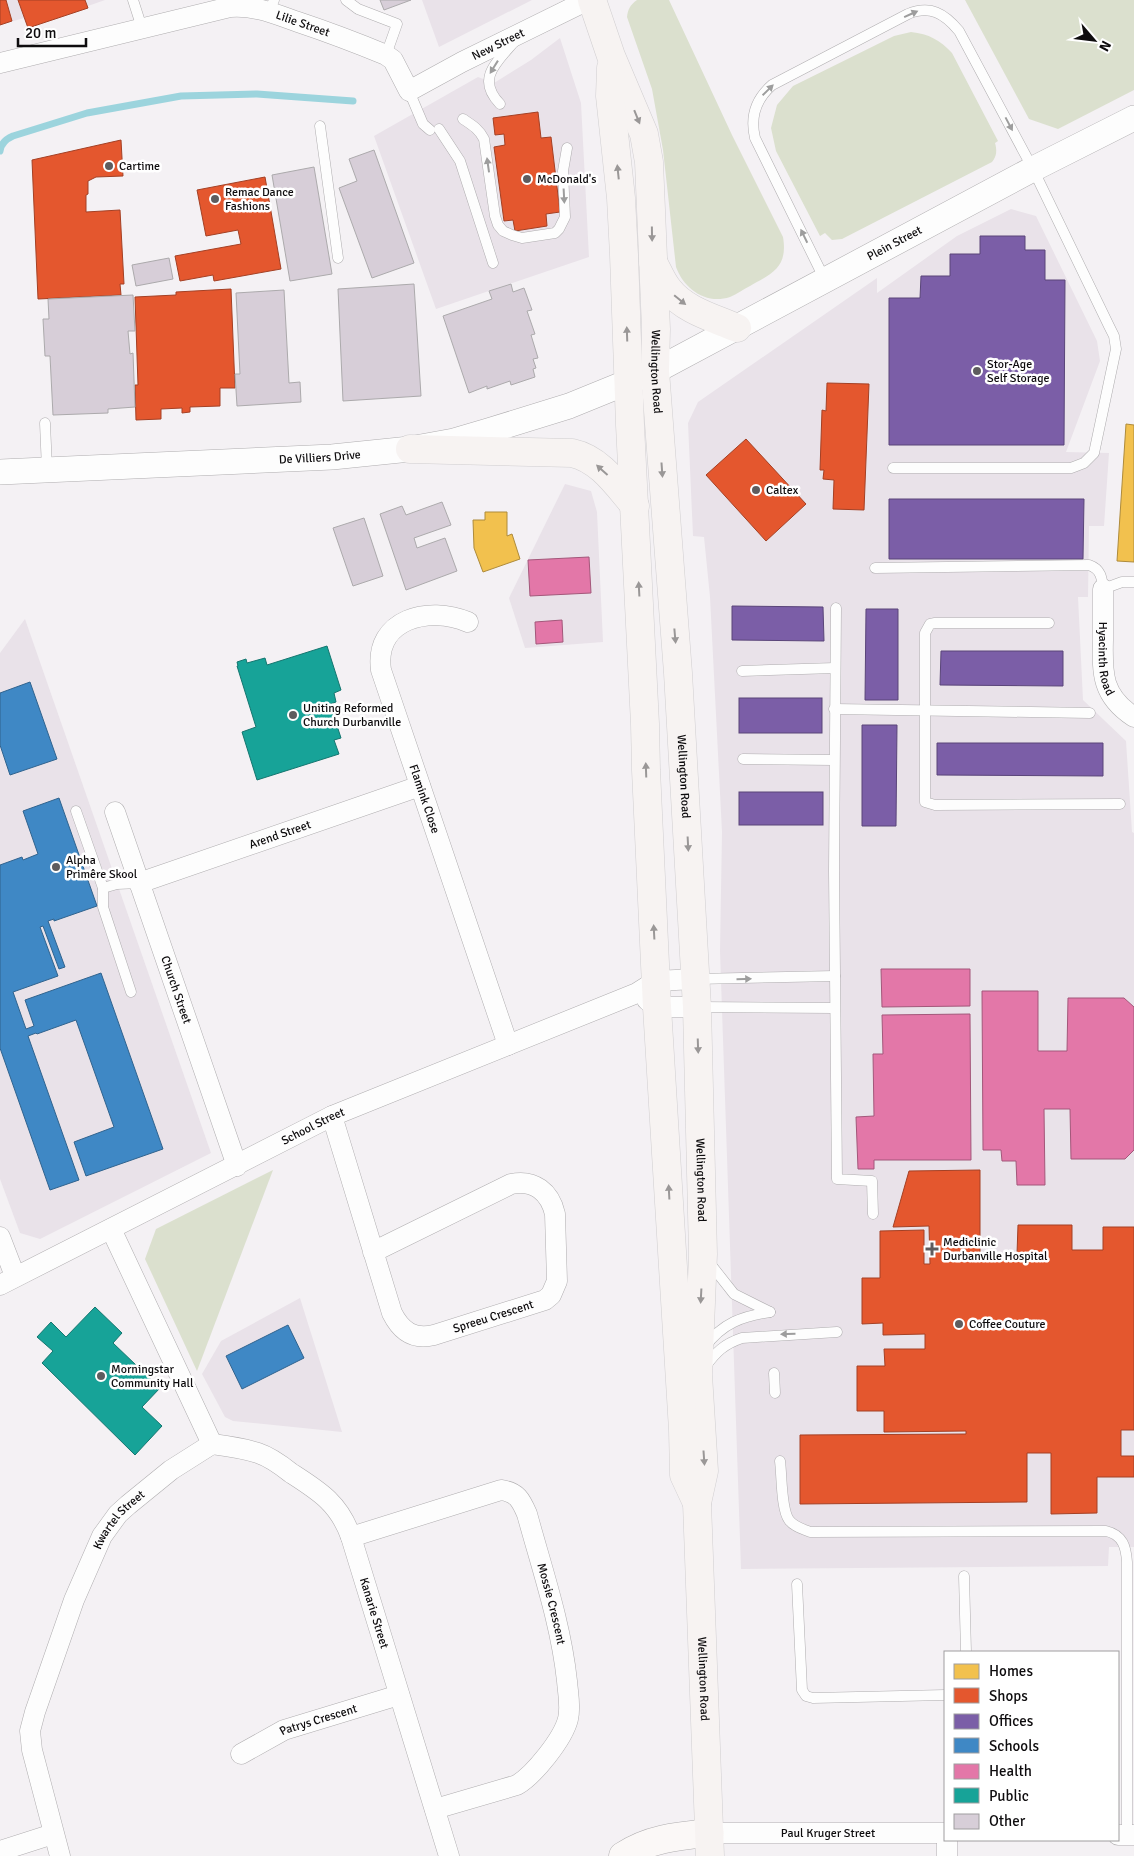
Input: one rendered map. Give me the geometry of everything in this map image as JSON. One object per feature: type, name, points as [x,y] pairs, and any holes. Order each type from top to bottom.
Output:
[{"type":"main road","name":"Wellington Road","points":[[590,0],[644,134],[649,172],[656,328],[655,371],[678,673],[697,1007],[704,1254],[693,1371]]},
{"type":"main road","name":"Wellington Road","points":[[611,56],[610,96],[621,198],[635,506],[650,994],[704,1471],[697,1503],[710,1845]]},
{"type":"main road","points":[[652,261],[668,289],[678,300],[687,306],[737,328]]},
{"type":"main road","points":[[410,449],[572,453],[582,455],[608,474],[635,506]]},
{"type":"main road","points":[[623,1856],[650,1842],[670,1837],[710,1845]]},
{"type":"street","name":"New Street","points":[[409,91],[590,0]]},
{"type":"street","name":"Lilie Street","points":[[0,63],[230,7],[271,6],[386,55]]},
{"type":"street","points":[[386,55],[393,60],[409,91]]},
{"type":"street","name":"Plein Street","points":[[629,383],[737,328],[1033,169],[1134,118]]},
{"type":"street","name":"De Villiers Drive","points":[[0,472],[332,457],[410,449],[454,441],[488,431],[569,406],[629,383]]},
{"type":"street","name":"Hyacinth Road","points":[[1103,589],[1102,672],[1110,694],[1117,704],[1134,717]]},
{"type":"street","name":"Flamink Close","points":[[468,622],[442,614],[416,618],[401,623],[393,629],[383,644],[380,653],[381,670],[508,1045]]},
{"type":"street","name":"Arend Street","points":[[139,883],[420,786]]},
{"type":"street","name":"Church Street","points":[[115,812],[236,1166]]},
{"type":"street","name":"School Street","points":[[7,1281],[332,1116],[508,1045],[650,994],[695,980]]},
{"type":"street","name":"School Street","points":[[650,994],[697,1007]]},
{"type":"street","name":"Spreeu Crescent","points":[[332,1116],[373,1252],[397,1322],[403,1329],[419,1336],[434,1335],[544,1300],[550,1295],[557,1281],[555,1214],[553,1206],[544,1191],[529,1183],[511,1184],[373,1252]]},
{"type":"street","points":[[111,1229],[212,1444]]},
{"type":"street","points":[[0,1238],[7,1281]]},
{"type":"street","name":"Kanarie Street","points":[[212,1444],[244,1449],[267,1457],[321,1492],[334,1504],[343,1518],[351,1536],[450,1856]]},
{"type":"street","name":"Kwartel Street","points":[[60,1856],[32,1750],[30,1731],[74,1600],[102,1536],[118,1514],[171,1470],[212,1444]]},
{"type":"street","name":"Mossie Crescent","points":[[351,1536],[501,1490],[510,1491],[517,1495],[522,1501],[527,1514],[564,1648],[569,1704],[568,1719],[563,1732],[527,1779],[517,1785],[435,1809]]},
{"type":"street","name":"Patrys Crescent","points":[[241,1754],[284,1730],[400,1695]]},
{"type":"street","name":"Paul Kruger Street","points":[[710,1845],[944,1833]]},
{"type":"street","points":[[0,1851],[53,1834]]},
{"type":"street","points":[[947,1841],[947,1856]]},
{"type":"lane","points":[[133,0],[142,28]]},
{"type":"lane","points":[[346,0],[358,9],[397,24],[386,55]]},
{"type":"lane","points":[[825,280],[756,138],[752,126],[754,114],[764,92],[772,85],[918,10],[928,10],[941,14],[950,20],[959,31],[1033,169],[1114,336],[1116,349],[1094,453],[1084,463],[1071,468],[893,468]]},
{"type":"lane","points":[[500,104],[490,92],[488,79],[494,65],[520,34]]},
{"type":"lane","points":[[409,91],[423,124],[435,130],[460,161],[493,263]]},
{"type":"lane","points":[[463,119],[474,126],[484,139],[498,225],[512,236],[522,238],[554,232],[559,229],[565,217],[563,171],[567,148]]},
{"type":"lane","points":[[320,126],[338,258]]},
{"type":"lane","points":[[46,423],[47,470]]},
{"type":"lane","points":[[875,568],[1089,565],[1095,567],[1101,575],[1103,589],[1122,582],[1134,582]]},
{"type":"lane","points":[[836,608],[834,1008],[837,1179],[872,1181],[873,1214]]},
{"type":"lane","points":[[1049,623],[935,622],[930,624],[925,633],[925,802],[930,804],[1120,804]]},
{"type":"lane","points":[[742,671],[835,668]]},
{"type":"lane","points":[[834,709],[1090,713]]},
{"type":"lane","points":[[743,759],[834,760]]},
{"type":"lane","points":[[76,811],[103,888],[103,907],[131,992]]},
{"type":"lane","points":[[103,888],[117,884],[139,883]]},
{"type":"lane","points":[[695,980],[835,976]]},
{"type":"lane","points":[[697,1007],[834,1008]]},
{"type":"lane","points":[[693,1371],[714,1334],[733,1322],[752,1315],[770,1312],[734,1294],[704,1254]]},
{"type":"lane","points":[[693,1371],[729,1342],[742,1338],[837,1332]]},
{"type":"lane","points":[[774,1373],[775,1393]]},
{"type":"lane","points":[[780,1461],[785,1508],[789,1520],[796,1526],[810,1532],[1106,1531],[1120,1537],[1124,1543],[1127,1562],[1126,1835]]},
{"type":"lane","points":[[964,1576],[966,1651]]},
{"type":"lane","points":[[798,1584],[802,1690],[806,1696],[813,1698],[944,1695]]},
{"type":"shaded area","points":[[0,0],[105,0],[88,6],[88,8],[28,28],[24,18],[0,25]]},
{"type":"shaded area","points":[[422,0],[532,0],[439,47]]},
{"type":"shaded area","points":[[560,38],[581,103],[589,257],[436,309],[374,136],[478,77],[494,83],[531,60]]},
{"type":"shaded area","points":[[1011,209],[1036,216],[1097,341],[1100,361],[1066,452],[1109,453],[1104,526],[1089,526],[1088,597],[1078,597],[1083,700],[1126,741],[1132,832],[1134,833],[1134,1547],[1109,1547],[1108,1566],[741,1569],[720,951],[722,832],[710,597],[704,537],[693,536],[688,423],[698,402],[877,278],[877,293],[957,236]]},
{"type":"shaded area","points":[[565,484],[591,491],[597,512],[603,642],[525,648],[509,598]]},
{"type":"shaded area","name":"Alpha Primêre Skool","points":[[25,619],[211,1153],[40,1239],[20,1233],[0,1179],[0,653]]},
{"type":"shaded area","points":[[300,1298],[342,1432],[233,1421],[225,1417],[202,1374],[221,1341]]},
{"type":"green space","points":[[637,0],[669,0],[732,135],[783,237],[783,255],[777,268],[766,277],[730,297],[713,299],[704,297],[684,282],[676,267],[663,150],[652,89],[627,17],[630,7]]},
{"type":"green space","points":[[965,0],[1134,0],[1134,90],[1058,129],[1029,119]]},
{"type":"green space","points":[[911,32],[934,38],[952,53],[998,141],[995,143],[995,157],[992,162],[842,239],[832,240],[825,233],[820,236],[776,151],[771,128],[777,105],[793,86],[894,36]]},
{"type":"green space","points":[[273,1170],[197,1371],[145,1259],[156,1229]]},
{"type":"building: Homes","points":[[1126,424],[1134,425],[1134,562],[1117,561]]},
{"type":"building: Homes","points":[[485,512],[507,512],[507,536],[512,534],[520,559],[483,572],[474,548],[473,520],[485,520]]},
{"type":"building: Shops","points":[[0,0],[6,0],[12,21],[0,25]]},
{"type":"building: Shops","points":[[18,0],[85,0],[88,8],[28,28]]},
{"type":"building: Shops","name":"McDonald's","points":[[538,112],[541,138],[551,137],[560,212],[546,214],[547,226],[515,231],[513,220],[504,221],[494,147],[505,145],[504,134],[495,135],[493,118]]},
{"type":"building: Shops","points":[[121,140],[123,176],[96,177],[88,181],[86,212],[120,210],[124,284],[120,284],[121,295],[38,299],[32,160]]},
{"type":"building: Shops","points":[[265,177],[281,269],[214,281],[213,275],[180,281],[175,256],[241,244],[238,230],[206,236],[197,190]]},
{"type":"building: Shops","points":[[231,289],[235,388],[220,388],[220,406],[190,407],[190,412],[182,413],[182,408],[161,409],[161,419],[136,420],[135,385],[138,385],[135,297],[176,295],[176,292]]},
{"type":"building: Shops","points":[[827,383],[869,384],[864,510],[833,509],[834,480],[823,479],[824,470],[820,470],[822,410],[826,411]]},
{"type":"building: Shops","name":"Caltex","points":[[746,439],[806,504],[766,541],[706,475]]},
{"type":"building: Shops","points":[[980,1170],[980,1254],[1017,1254],[1018,1225],[1072,1225],[1072,1250],[1103,1250],[1103,1227],[1134,1227],[1134,1430],[1121,1430],[1121,1456],[1134,1456],[1134,1477],[1097,1477],[1097,1513],[1051,1514],[1051,1453],[1027,1453],[1027,1502],[800,1504],[800,1435],[966,1434],[966,1431],[884,1432],[884,1411],[857,1411],[857,1366],[885,1366],[884,1349],[925,1349],[925,1334],[883,1335],[883,1323],[862,1324],[862,1278],[880,1278],[880,1231],[924,1230],[924,1264],[930,1264],[929,1226],[893,1227],[909,1171]]},
{"type":"building: Offices","name":"Stor-Age Self Storage","points":[[980,236],[1025,236],[1025,250],[1045,250],[1045,280],[1065,280],[1064,445],[889,445],[889,298],[920,298],[921,276],[950,276],[950,254],[980,254]]},
{"type":"building: Offices","points":[[889,499],[1084,499],[1083,559],[889,559]]},
{"type":"building: Offices","points":[[732,606],[823,607],[824,641],[732,640]]},
{"type":"building: Offices","points":[[866,609],[898,609],[898,700],[865,700]]},
{"type":"building: Offices","points":[[941,651],[1063,651],[1063,686],[940,685]]},
{"type":"building: Offices","points":[[739,698],[822,698],[822,733],[739,733]]},
{"type":"building: Offices","points":[[862,725],[897,725],[896,826],[862,826]]},
{"type":"building: Offices","points":[[937,743],[1103,743],[1103,776],[937,775]]},
{"type":"building: Offices","points":[[739,792],[823,792],[823,825],[739,825]]},
{"type":"building: Schools","points":[[30,682],[57,759],[10,775],[0,745],[0,693]]},
{"type":"building: Schools","points":[[59,798],[97,906],[54,921],[54,919],[48,921],[65,967],[59,969],[43,926],[40,927],[58,976],[13,992],[26,1029],[34,1026],[25,1000],[101,973],[163,1149],[86,1176],[74,1142],[114,1127],[76,1020],[36,1033],[28,1036],[79,1180],[50,1190],[0,1048],[0,865],[22,857],[23,860],[38,854],[23,811]]},
{"type":"building: Schools","points":[[288,1325],[304,1358],[242,1389],[226,1356]]},
{"type":"building: Health","points":[[589,557],[591,593],[530,596],[528,560]]},
{"type":"building: Health","points":[[562,620],[563,642],[536,644],[535,622]]},
{"type":"building: Health","points":[[881,969],[970,969],[970,1006],[882,1007]]},
{"type":"building: Health","points":[[982,991],[1038,991],[1038,1051],[1067,1051],[1068,998],[1124,998],[1134,1007],[1134,1150],[1125,1159],[1071,1159],[1070,1109],[1044,1109],[1045,1185],[1017,1185],[1016,1161],[1002,1161],[1001,1150],[983,1150]]},
{"type":"building: Health","points":[[970,1014],[971,1160],[874,1160],[874,1169],[858,1169],[856,1117],[874,1116],[873,1054],[883,1054],[882,1015]]},
{"type":"building: Public","name":"Uniting Reformed Church Durbanville","points":[[327,646],[341,690],[334,693],[336,702],[330,704],[341,738],[334,740],[339,754],[257,780],[242,732],[256,727],[237,662],[246,659],[247,663],[265,658],[267,665]]},
{"type":"building: Public","name":"Morningstar Community Hall","points":[[95,1307],[122,1333],[113,1343],[160,1388],[142,1407],[162,1426],[135,1455],[42,1363],[53,1351],[37,1337],[51,1322],[66,1337]]},
{"type":"building: Other","points":[[380,0],[411,0],[384,10]]},
{"type":"building: Other","points":[[374,150],[414,263],[372,278],[339,188],[357,181],[349,159]]},
{"type":"building: Other","points":[[314,167],[332,274],[290,281],[272,175]]},
{"type":"building: Other","points":[[169,258],[173,279],[136,286],[132,265]]},
{"type":"building: Other","points":[[414,284],[421,396],[343,401],[338,289]]},
{"type":"building: Other","points":[[511,284],[513,292],[524,288],[532,310],[527,311],[535,334],[531,335],[538,358],[533,359],[536,368],[533,369],[535,377],[511,385],[510,381],[487,389],[487,386],[469,393],[443,316],[492,299],[489,291]]},
{"type":"building: Other","points":[[284,290],[289,383],[300,382],[301,402],[237,406],[235,374],[240,374],[236,293]]},
{"type":"building: Other","points":[[133,295],[135,331],[128,331],[130,354],[133,353],[135,407],[108,409],[108,413],[53,415],[50,356],[45,356],[43,319],[49,319],[48,299]]},
{"type":"building: Other","points":[[442,502],[451,525],[414,538],[417,548],[445,538],[457,571],[406,590],[380,514],[402,506],[406,515]]},
{"type":"building: Other","points":[[364,518],[383,576],[353,586],[333,528]]},
{"type":"waterway","points":[[0,151],[1,146],[8,138],[87,113],[181,96],[257,94],[353,101]]},
{"type":"place","name":"Cartime","points":[[109,166]]},
{"type":"place","name":"McDonald's","points":[[527,179]]},
{"type":"place","name":"Remac Dance Fashions","points":[[215,199]]},
{"type":"place","name":"Stor-Age Self Storage","points":[[977,371]]},
{"type":"place","name":"Caltex","points":[[756,490]]},
{"type":"place","name":"Uniting Reformed Church Durbanville","points":[[293,715]]},
{"type":"place","name":"Alpha Primêre Skool","points":[[56,867]]},
{"type":"place","name":"Mediclinic Durbanville Hospital","points":[[932,1249]]},
{"type":"place","name":"Coffee Couture","points":[[959,1324]]},
{"type":"place","name":"Morningstar Community Hall","points":[[101,1376]]}]
